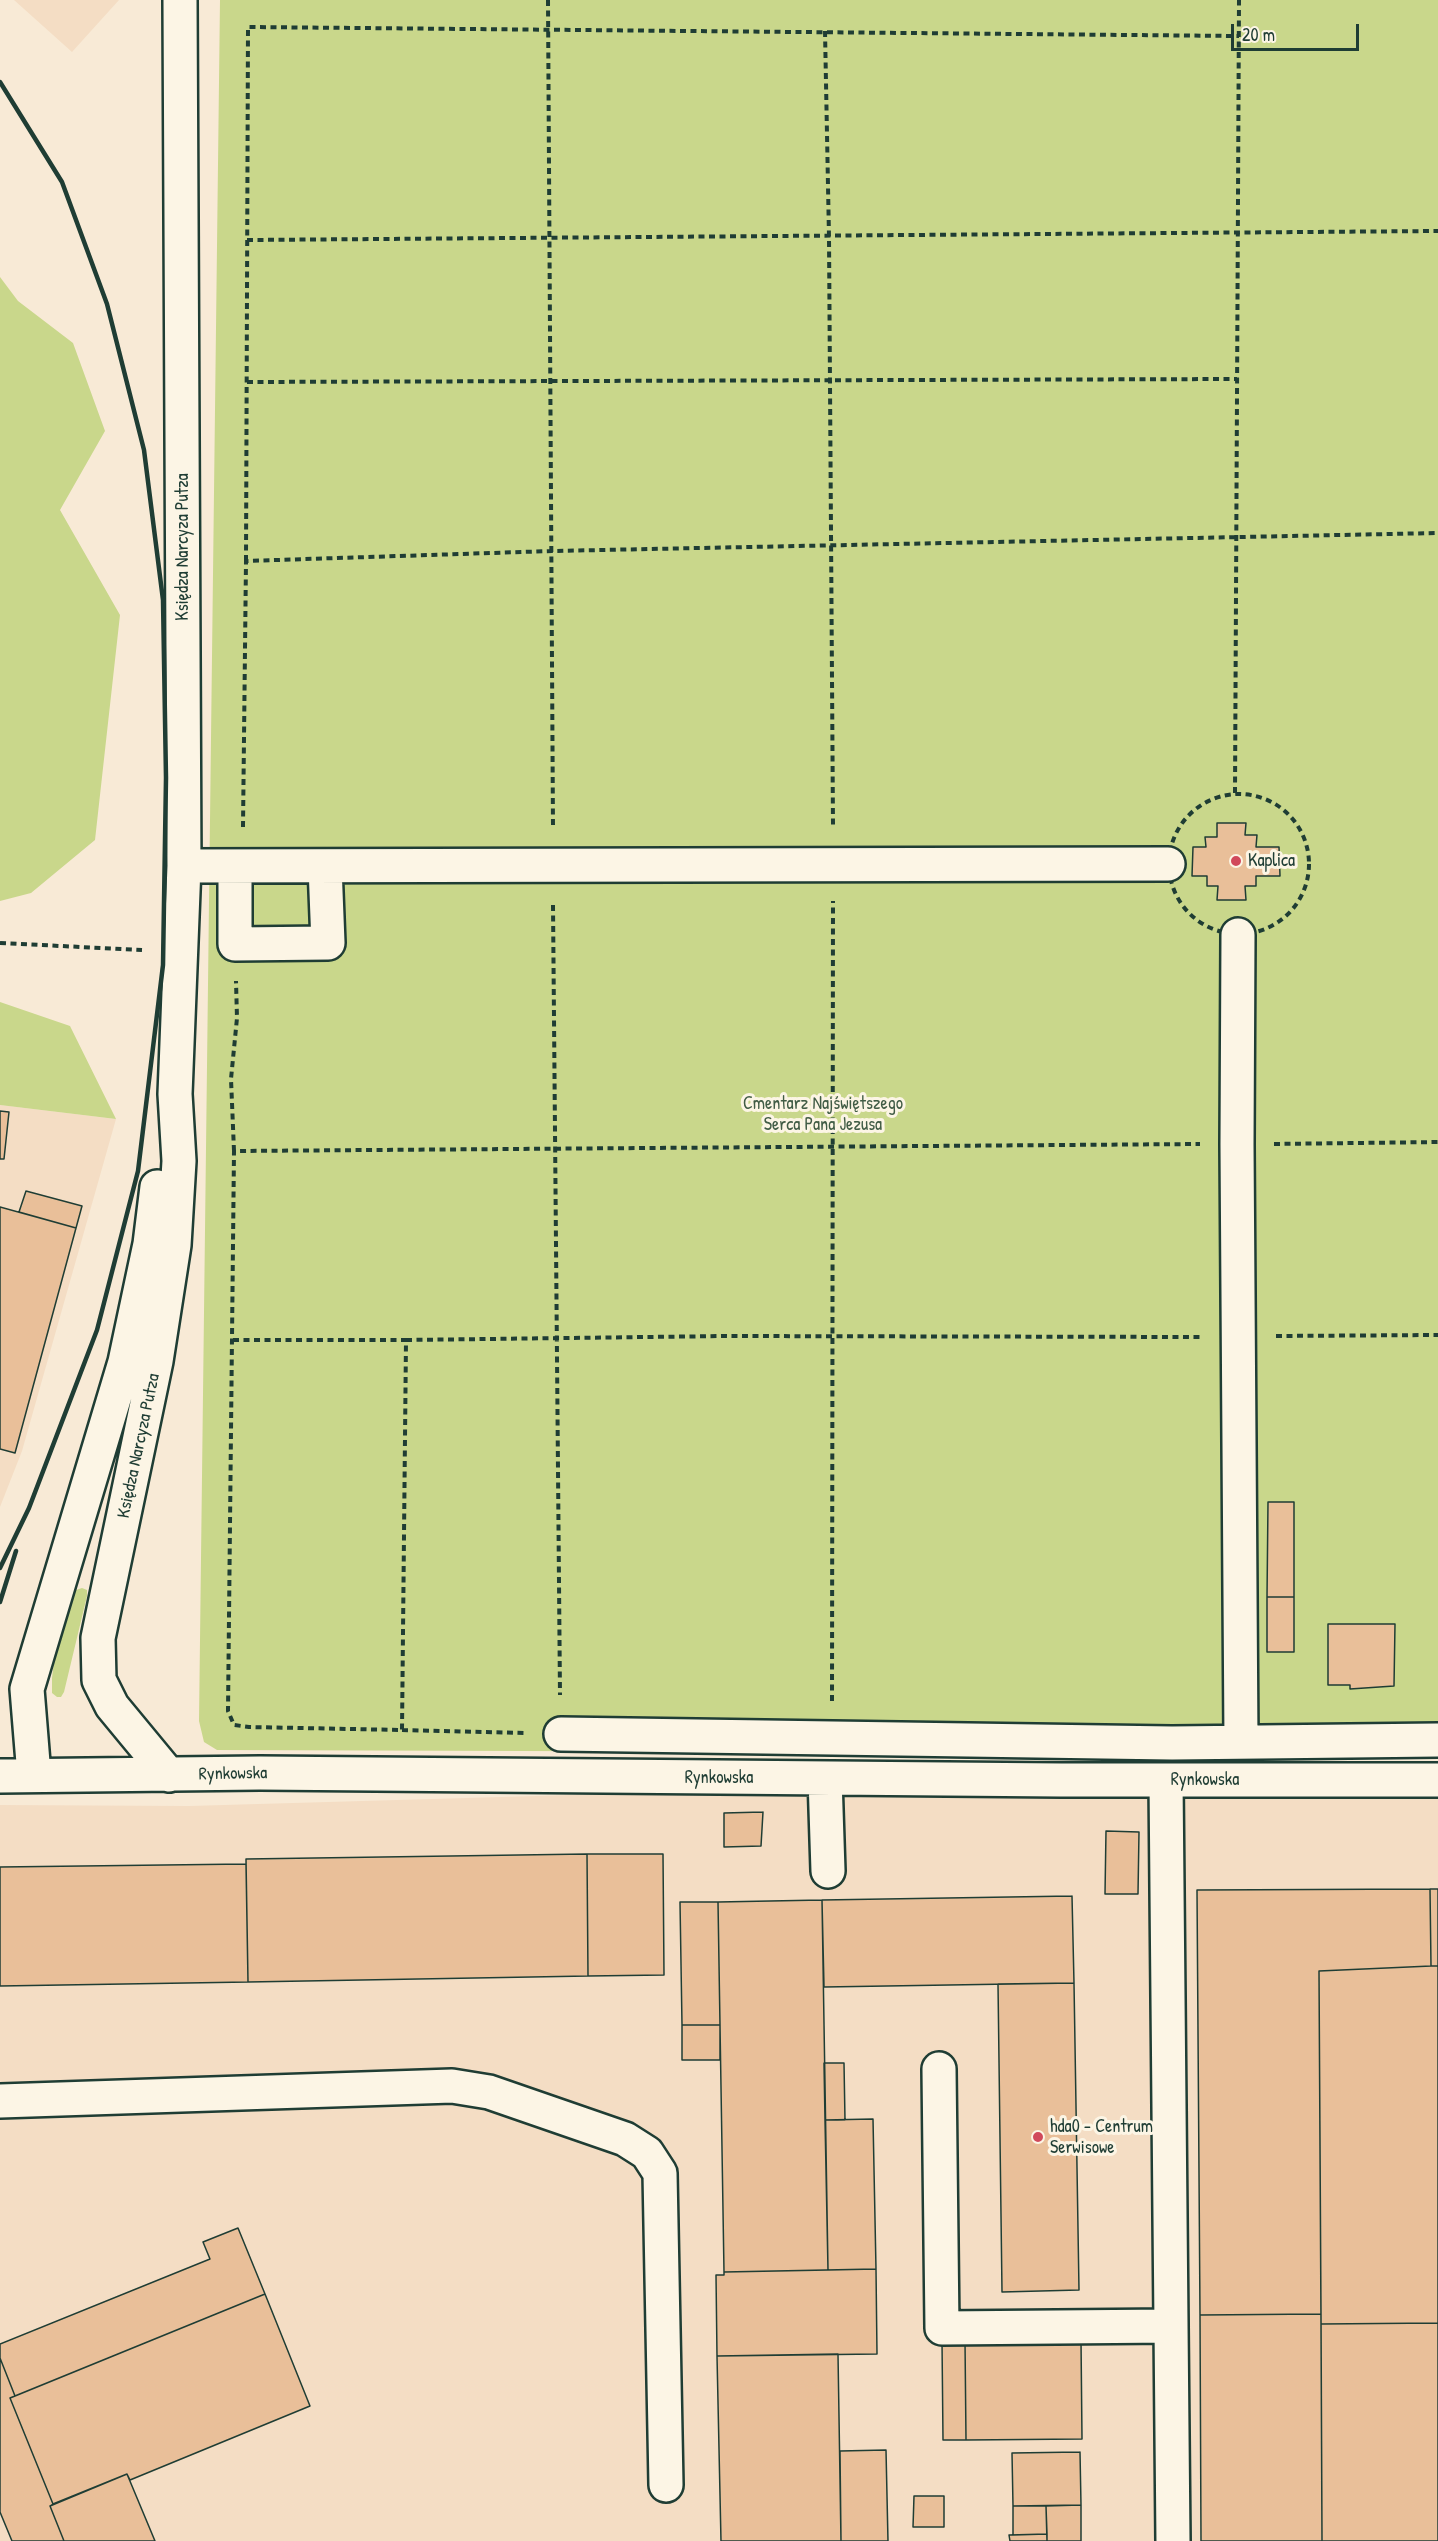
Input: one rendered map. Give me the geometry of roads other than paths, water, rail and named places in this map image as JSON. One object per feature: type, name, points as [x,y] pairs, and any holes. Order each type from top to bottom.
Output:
[{"type":"street","name":"Księdza Narcyza Putza","points":[[169,1774],[112,1706],[99,1680],[98,1638],[156,1361],[170,1274],[179,1161],[175,1094],[184,866],[180,0]]},
{"type":"street","points":[[184,866],[1168,864]]},
{"type":"street","points":[[239,866],[235,944],[328,944],[325,866]]},
{"type":"street","points":[[1238,935],[1241,1742]]},
{"type":"street","name":"Księdza Narcyza Putza","points":[[34,1775],[27,1689],[125,1362],[150,1244],[160,1160],[175,1094]]},
{"type":"street","points":[[561,1734],[1241,1742],[1438,1740]]},
{"type":"street","name":"Rynkowska","points":[[0,1776],[169,1774],[1166,1780],[1438,1779]]},
{"type":"street","points":[[825,1778],[828,1871]]},
{"type":"street","points":[[1166,1780],[1173,2541]]},
{"type":"street","points":[[939,2069],[942,2328],[1171,2326]]},
{"type":"street","points":[[0,2101],[452,2086],[489,2092],[625,2139],[647,2153],[660,2173],[666,2485]]},
{"type":"railway","points":[[0,82],[62,182],[107,304],[144,450],[163,600],[166,778],[163,965],[138,1171],[97,1330],[29,1508],[0,1568]]},
{"type":"railway","points":[[0,1602],[16,1551]]},
{"type":"place","name":"Kaplica","points":[[1236,861]]},
{"type":"place","name":"hda0 - Centrum Serwisowe","points":[[1038,2137]]},
{"type":"park label","name":"Cmentarz Najświętszego Serca Pana Jezusa","points":[[823,1114]]}]
